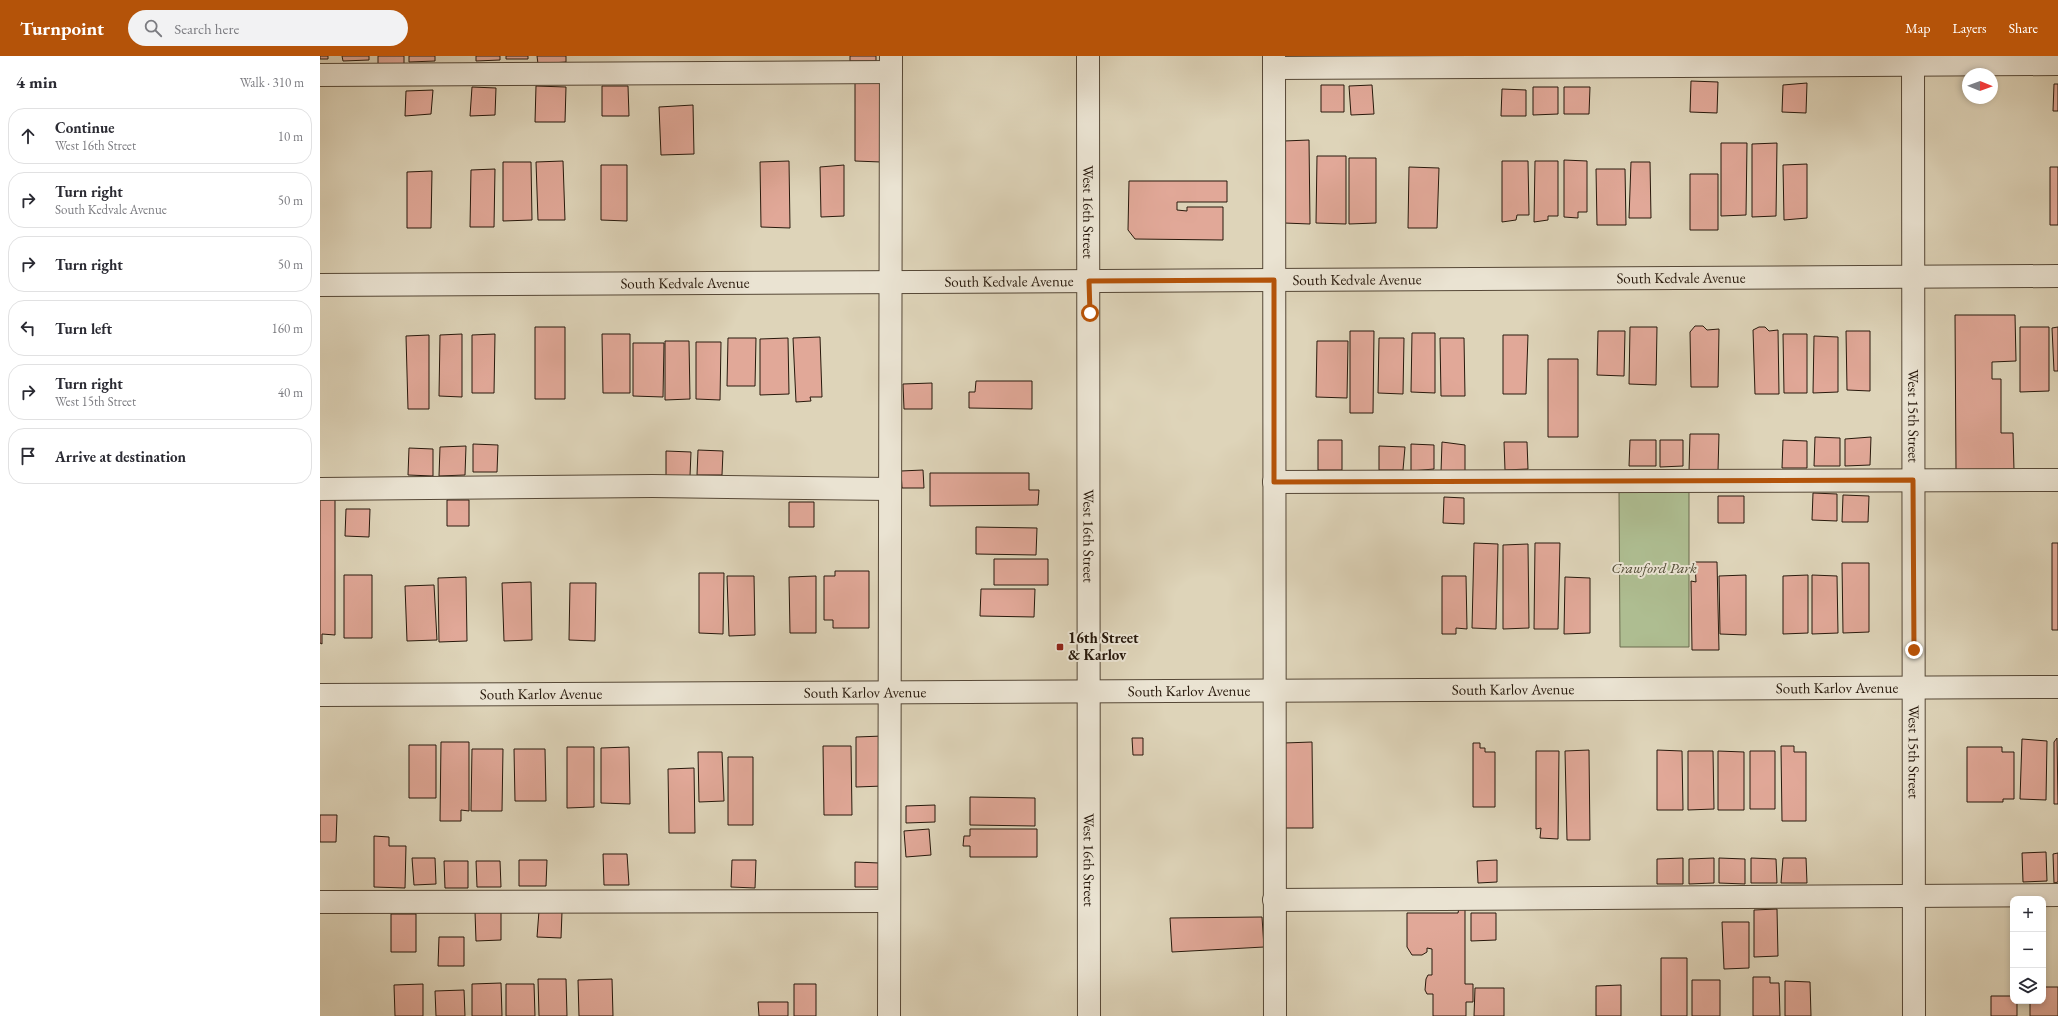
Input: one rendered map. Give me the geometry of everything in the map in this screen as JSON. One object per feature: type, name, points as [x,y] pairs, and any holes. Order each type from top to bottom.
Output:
[{"type":"street","name":"West 16th Street","points":[[1088,56],[1089,1016]]},
{"type":"street","points":[[1275,1016],[1274,62],[1913,60],[2058,64]]},
{"type":"street","name":"West 15th Street","points":[[1913,60],[1914,1016]]},
{"type":"street","points":[[320,75],[891,64],[889,1016]]},
{"type":"street","name":"South Kedvale Avenue","points":[[320,285],[2058,276]]},
{"type":"street","points":[[1274,482],[2058,480]]},
{"type":"street","points":[[320,489],[652,486],[890,489]]},
{"type":"street","name":"South Karlov Avenue","points":[[320,695],[2058,687]]},
{"type":"street","points":[[1274,900],[2058,895]]},
{"type":"street","points":[[320,902],[889,901]]},
{"type":"green space","name":"Crawford Park","points":[[1619,490],[1689,490],[1689,647],[1620,647]]},
{"type":"building","points":[[320,56],[328,56],[328,59],[320,59]]},
{"type":"building","points":[[342,56],[369,56],[369,60],[343,61]]},
{"type":"building","points":[[378,56],[404,56],[404,64],[378,64]]},
{"type":"building","points":[[409,56],[435,56],[435,61],[409,62]]},
{"type":"building","points":[[476,56],[500,56],[500,60],[476,61]]},
{"type":"building","points":[[506,56],[528,56],[528,59],[506,59]]},
{"type":"building","points":[[537,56],[566,56],[566,62],[538,64]]},
{"type":"building","points":[[850,56],[876,56],[876,61],[850,61]]},
{"type":"building","points":[[1691,81],[1718,82],[1717,113],[1690,112]]},
{"type":"building","points":[[855,83],[881,83],[881,162],[855,161]]},
{"type":"building","points":[[1807,83],[1806,113],[1782,112],[1783,85]]},
{"type":"building","points":[[2054,84],[2058,84],[2058,111],[2053,111]]},
{"type":"building","points":[[1321,85],[1344,85],[1344,112],[1321,112]]},
{"type":"building","points":[[1372,85],[1374,114],[1351,115],[1349,86]]},
{"type":"building","points":[[536,86],[566,87],[565,122],[535,122]]},
{"type":"building","points":[[602,86],[628,86],[629,116],[602,116]]},
{"type":"building","points":[[472,87],[496,88],[495,115],[470,116]]},
{"type":"building","points":[[1533,87],[1558,87],[1558,114],[1533,115]]},
{"type":"building","points":[[1564,87],[1590,87],[1589,114],[1564,114]]},
{"type":"building","points":[[1502,89],[1526,90],[1526,116],[1501,116]]},
{"type":"building","points":[[433,90],[431,114],[405,116],[406,91]]},
{"type":"building","points":[[693,105],[694,154],[661,155],[659,107]]},
{"type":"building","points":[[1309,140],[1310,224],[1284,223],[1284,141]]},
{"type":"building","points":[[1721,143],[1747,143],[1746,215],[1721,216]]},
{"type":"building","points":[[1777,143],[1776,216],[1752,217],[1752,144]]},
{"type":"building","points":[[1317,156],[1346,156],[1346,224],[1316,223]]},
{"type":"building","points":[[1349,158],[1376,158],[1376,223],[1349,224]]},
{"type":"building","points":[[1564,160],[1587,161],[1587,212],[1578,212],[1578,218],[1564,217]]},
{"type":"building","points":[[563,161],[565,220],[538,220],[536,162]]},
{"type":"building","points":[[789,161],[790,228],[761,227],[760,162]]},
{"type":"building","points":[[1502,161],[1528,161],[1529,215],[1517,215],[1516,220],[1502,222]]},
{"type":"building","points":[[1535,161],[1558,161],[1558,216],[1548,216],[1548,220],[1534,222]]},
{"type":"building","points":[[503,162],[531,162],[532,220],[503,221]]},
{"type":"building","points":[[1631,162],[1650,162],[1651,218],[1629,218]]},
{"type":"building","points":[[1807,164],[1807,218],[1784,220],[1783,165]]},
{"type":"building","points":[[601,165],[627,165],[627,221],[601,220]]},
{"type":"building","points":[[844,165],[844,216],[821,217],[820,167]]},
{"type":"building","points":[[1409,167],[1439,168],[1437,228],[1408,228]]},
{"type":"building","points":[[2050,167],[2058,167],[2058,225],[2050,225]]},
{"type":"building","points":[[495,169],[494,227],[470,227],[471,170]]},
{"type":"building","points":[[1596,169],[1625,169],[1626,225],[1597,225]]},
{"type":"building","points":[[432,171],[431,228],[407,228],[407,172]]},
{"type":"building","points":[[1690,174],[1718,174],[1718,230],[1690,230]]},
{"type":"building","points":[[1129,181],[1227,181],[1227,202],[1177,202],[1177,210],[1187,211],[1187,207],[1223,207],[1223,240],[1135,239],[1128,230]]},
{"type":"building","points":[[1955,315],[2015,315],[2016,361],[1992,362],[1992,379],[2001,379],[2001,433],[2013,433],[2014,470],[1956,470]]},
{"type":"building","points":[[1695,326],[1703,326],[1707,330],[1719,329],[1718,387],[1691,387],[1690,332]]},
{"type":"building","points":[[535,327],[565,327],[565,399],[535,399]]},
{"type":"building","points":[[1630,327],[1657,327],[1656,385],[1629,384]]},
{"type":"building","points":[[1759,327],[1765,327],[1769,331],[1778,330],[1779,394],[1755,394],[1753,330]]},
{"type":"building","points":[[2020,327],[2049,327],[2049,391],[2020,392]]},
{"type":"building","points":[[2058,327],[2058,371],[2054,371],[2052,328]]},
{"type":"building","points":[[1350,331],[1374,331],[1373,413],[1350,413]]},
{"type":"building","points":[[1598,331],[1625,331],[1624,376],[1597,375]]},
{"type":"building","points":[[1846,331],[1870,331],[1870,391],[1847,390]]},
{"type":"building","points":[[1412,333],[1435,333],[1435,393],[1411,392]]},
{"type":"building","points":[[462,334],[462,397],[439,396],[440,335]]},
{"type":"building","points":[[495,334],[494,393],[472,393],[472,335]]},
{"type":"building","points":[[602,334],[630,334],[630,393],[603,393]]},
{"type":"building","points":[[1783,334],[1807,334],[1807,393],[1784,393]]},
{"type":"building","points":[[429,335],[429,409],[408,409],[406,336]]},
{"type":"building","points":[[1503,335],[1528,335],[1526,394],[1503,394]]},
{"type":"building","points":[[1814,336],[1838,337],[1838,392],[1813,393]]},
{"type":"building","points":[[820,337],[822,397],[810,397],[811,401],[796,402],[793,338]]},
{"type":"building","points":[[728,338],[756,338],[755,386],[727,386]]},
{"type":"building","points":[[788,338],[789,394],[760,395],[760,339]]},
{"type":"building","points":[[1379,338],[1404,338],[1403,394],[1378,393]]},
{"type":"building","points":[[1440,338],[1464,338],[1465,396],[1441,396]]},
{"type":"building","points":[[665,341],[689,341],[690,399],[665,400]]},
{"type":"building","points":[[1317,341],[1348,341],[1347,398],[1316,397]]},
{"type":"building","points":[[696,342],[721,342],[720,400],[696,399]]},
{"type":"building","points":[[633,343],[664,343],[663,397],[633,396]]},
{"type":"building","points":[[1548,359],[1578,359],[1578,437],[1548,437]]},
{"type":"building","points":[[976,381],[1032,381],[1032,409],[969,408],[969,392],[975,392]]},
{"type":"building","points":[[932,383],[932,409],[904,409],[903,384]]},
{"type":"building","points":[[1690,434],[1719,434],[1718,471],[1689,471]]},
{"type":"building","points":[[1815,437],[1840,438],[1840,466],[1814,466]]},
{"type":"building","points":[[1871,437],[1870,465],[1845,466],[1845,439]]},
{"type":"building","points":[[1318,440],[1342,440],[1342,470],[1318,470]]},
{"type":"building","points":[[1630,440],[1656,440],[1656,466],[1629,466]]},
{"type":"building","points":[[1660,440],[1683,440],[1683,466],[1660,467]]},
{"type":"building","points":[[1783,440],[1807,441],[1807,468],[1782,468]]},
{"type":"building","points":[[1442,442],[1465,445],[1465,471],[1441,472]]},
{"type":"building","points":[[1504,442],[1527,442],[1528,469],[1505,470]]},
{"type":"building","points":[[473,444],[498,445],[497,472],[473,472]]},
{"type":"building","points":[[1411,444],[1434,445],[1434,469],[1411,471]]},
{"type":"building","points":[[466,446],[465,475],[439,476],[440,447]]},
{"type":"building","points":[[1379,446],[1405,447],[1403,470],[1379,470]]},
{"type":"building","points":[[409,448],[433,449],[433,476],[408,475]]},
{"type":"building","points":[[698,450],[723,451],[722,475],[697,475]]},
{"type":"building","points":[[666,451],[691,452],[690,476],[666,476]]},
{"type":"building","points":[[923,470],[924,488],[902,488],[901,471]]},
{"type":"building","points":[[930,473],[1029,473],[1029,490],[1039,490],[1038,505],[930,506]]},
{"type":"building","points":[[1813,493],[1837,494],[1837,521],[1812,520]]},
{"type":"building","points":[[1843,495],[1869,496],[1868,522],[1842,522]]},
{"type":"building","points":[[1718,496],[1744,496],[1744,523],[1718,523]]},
{"type":"building","points":[[1444,497],[1464,498],[1464,524],[1443,523]]},
{"type":"building","points":[[320,499],[335,499],[335,635],[322,634],[322,644],[320,643]]},
{"type":"building","points":[[447,500],[469,500],[469,526],[447,526]]},
{"type":"building","points":[[789,502],[814,502],[814,527],[789,527]]},
{"type":"building","points":[[346,509],[370,509],[369,537],[345,536]]},
{"type":"building","points":[[976,527],[1037,528],[1036,555],[976,554]]},
{"type":"building","points":[[1474,543],[1498,544],[1496,629],[1472,628]]},
{"type":"building","points":[[1535,543],[1560,543],[1558,629],[1534,629]]},
{"type":"building","points":[[2052,543],[2058,543],[2058,630],[2052,630]]},
{"type":"building","points":[[1528,544],[1529,628],[1503,629],[1503,545]]},
{"type":"building","points":[[994,559],[1048,559],[1048,585],[994,585]]},
{"type":"building","points":[[1695,562],[1717,562],[1719,650],[1692,650],[1691,581],[1696,582]]},
{"type":"building","points":[[1842,563],[1869,563],[1869,632],[1843,633]]},
{"type":"building","points":[[835,571],[869,571],[869,628],[833,628],[833,620],[824,620],[824,576],[835,576]]},
{"type":"building","points":[[699,573],[724,573],[723,634],[699,633]]},
{"type":"building","points":[[344,575],[372,575],[372,638],[344,638]]},
{"type":"building","points":[[1746,575],[1746,635],[1720,634],[1719,576]]},
{"type":"building","points":[[1808,575],[1808,633],[1783,634],[1783,576]]},
{"type":"building","points":[[1812,575],[1837,576],[1838,633],[1812,634]]},
{"type":"building","points":[[727,576],[754,576],[755,635],[729,636]]},
{"type":"building","points":[[816,576],[816,633],[790,633],[789,577]]},
{"type":"building","points":[[1442,576],[1466,576],[1467,629],[1456,628],[1456,634],[1442,634]]},
{"type":"building","points":[[466,577],[467,641],[439,642],[438,578]]},
{"type":"building","points":[[1565,577],[1590,578],[1590,633],[1564,634]]},
{"type":"building","points":[[531,582],[532,640],[504,641],[502,583]]},
{"type":"building","points":[[570,583],[596,583],[595,641],[569,640]]},
{"type":"building","points":[[434,585],[437,640],[407,641],[405,586]]},
{"type":"building","points":[[981,589],[1035,589],[1034,617],[980,616]]},
{"type":"building","points":[[883,736],[883,786],[856,787],[856,737]]},
{"type":"building","points":[[1132,738],[1143,738],[1143,755],[1133,755]]},
{"type":"building","points":[[2057,738],[2058,804],[2054,804],[2054,742]]},
{"type":"building","points":[[2022,739],[2047,741],[2046,800],[2020,799]]},
{"type":"building","points":[[441,742],[469,742],[469,811],[461,810],[461,821],[440,821]]},
{"type":"building","points":[[1312,742],[1313,828],[1285,828],[1284,743]]},
{"type":"building","points":[[1473,743],[1480,743],[1480,748],[1485,748],[1485,752],[1495,752],[1495,807],[1473,807]]},
{"type":"building","points":[[409,745],[436,745],[436,798],[409,798]]},
{"type":"building","points":[[823,746],[851,746],[852,815],[824,815]]},
{"type":"building","points":[[1781,746],[1794,746],[1794,752],[1806,752],[1806,821],[1782,821]]},
{"type":"building","points":[[567,747],[594,747],[594,807],[567,808]]},
{"type":"building","points":[[629,747],[630,804],[601,803],[601,748]]},
{"type":"building","points":[[1967,747],[2002,747],[2002,752],[2014,752],[2014,799],[2003,799],[2003,802],[1967,802]]},
{"type":"building","points":[[472,749],[503,749],[502,811],[471,811]]},
{"type":"building","points":[[514,749],[545,749],[546,801],[515,801]]},
{"type":"building","points":[[1589,750],[1590,840],[1567,840],[1565,751]]},
{"type":"building","points":[[1657,750],[1682,751],[1683,810],[1657,810]]},
{"type":"building","points":[[1536,751],[1559,751],[1558,839],[1540,838],[1541,828],[1536,829]]},
{"type":"building","points":[[1688,751],[1713,751],[1714,809],[1688,810]]},
{"type":"building","points":[[1718,751],[1744,752],[1744,810],[1718,810]]},
{"type":"building","points":[[1750,751],[1775,751],[1775,809],[1750,809]]},
{"type":"building","points":[[698,752],[722,752],[724,801],[699,802]]},
{"type":"building","points":[[728,757],[753,757],[753,825],[728,825]]},
{"type":"building","points":[[694,768],[695,833],[669,833],[668,769]]},
{"type":"building","points":[[970,797],[1035,798],[1035,826],[970,825]]},
{"type":"building","points":[[935,805],[935,822],[906,823],[906,806]]},
{"type":"building","points":[[320,815],[337,815],[336,842],[320,842]]},
{"type":"building","points":[[929,829],[931,855],[906,857],[904,831]]},
{"type":"building","points":[[970,829],[1037,829],[1037,857],[970,857],[970,846],[963,846],[964,836],[970,836]]},
{"type":"building","points":[[374,836],[389,837],[389,846],[406,846],[405,888],[374,887]]},
{"type":"building","points":[[2046,852],[2047,881],[2023,882],[2022,853]]},
{"type":"building","points":[[2058,853],[2058,882],[2054,883],[2053,854]]},
{"type":"building","points":[[603,854],[627,854],[629,885],[604,885]]},
{"type":"building","points":[[412,858],[435,858],[436,884],[414,885]]},
{"type":"building","points":[[1683,858],[1683,884],[1657,884],[1657,859]]},
{"type":"building","points":[[1714,858],[1714,883],[1689,884],[1689,859]]},
{"type":"building","points":[[1719,858],[1745,859],[1745,884],[1719,883]]},
{"type":"building","points":[[1751,858],[1776,859],[1777,883],[1751,883]]},
{"type":"building","points":[[1783,858],[1806,858],[1807,883],[1781,883]]},
{"type":"building","points":[[519,860],[547,860],[546,886],[519,886]]},
{"type":"building","points":[[732,860],[756,860],[755,888],[731,887]]},
{"type":"building","points":[[1497,860],[1497,882],[1478,883],[1477,861]]},
{"type":"building","points":[[444,861],[468,861],[468,888],[445,888]]},
{"type":"building","points":[[476,861],[500,861],[501,887],[477,887]]},
{"type":"building","points":[[855,862],[879,863],[879,887],[855,887]]},
{"type":"building","points":[[1465,907],[1465,984],[1473,984],[1473,1002],[1466,1002],[1466,1016],[1433,1016],[1433,994],[1427,994],[1425,990],[1426,979],[1428,975],[1432,975],[1432,949],[1427,948],[1427,952],[1422,955],[1412,955],[1407,947],[1407,913],[1458,913],[1459,908]]},
{"type":"building","points":[[1777,909],[1778,956],[1754,957],[1754,910]]},
{"type":"building","points":[[539,911],[562,912],[561,938],[537,937]]},
{"type":"building","points":[[475,912],[501,912],[501,940],[476,941]]},
{"type":"building","points":[[1471,913],[1496,913],[1496,940],[1471,941]]},
{"type":"building","points":[[391,914],[416,914],[416,952],[391,952]]},
{"type":"building","points":[[1262,917],[1264,947],[1172,952],[1170,918]]},
{"type":"building","points":[[1722,922],[1749,922],[1749,968],[1724,969]]},
{"type":"building","points":[[439,937],[464,937],[464,966],[438,966]]},
{"type":"building","points":[[1661,958],[1687,958],[1687,1016],[1661,1016]]},
{"type":"building","points":[[1753,977],[1770,977],[1770,983],[1779,983],[1780,1016],[1753,1016]]},
{"type":"building","points":[[538,979],[566,979],[567,1016],[539,1016]]},
{"type":"building","points":[[612,979],[613,1016],[579,1016],[578,980]]},
{"type":"building","points":[[1692,980],[1720,980],[1720,1016],[1692,1016]]},
{"type":"building","points":[[1785,981],[1810,982],[1811,1016],[1785,1016]]},
{"type":"building","points":[[501,983],[502,1016],[472,1016],[472,984]]},
{"type":"building","points":[[423,984],[423,1016],[395,1016],[394,985]]},
{"type":"building","points":[[506,984],[534,984],[535,1016],[506,1016]]},
{"type":"building","points":[[794,984],[816,984],[816,1016],[794,1016]]},
{"type":"building","points":[[1621,985],[1621,1016],[1596,1016],[1596,986]]},
{"type":"building","points":[[2046,987],[2058,987],[2058,1016],[2030,1016],[2030,1004],[2046,1004]]},
{"type":"building","points":[[1475,988],[1504,988],[1504,1016],[1474,1016]]},
{"type":"building","points":[[464,990],[465,1016],[436,1016],[435,991]]},
{"type":"building","points":[[1991,996],[2010,996],[2010,1004],[2017,1004],[2017,1016],[1991,1016]]},
{"type":"building","points":[[758,1002],[788,1002],[788,1016],[759,1016]]},
{"type":"place","name":"16th Street & Karlov","points":[[1060,647]]},
{"type":"route","points":[[1090,313],[1089,281],[1274,280],[1274,482],[1913,480],[1914,650]]}]
